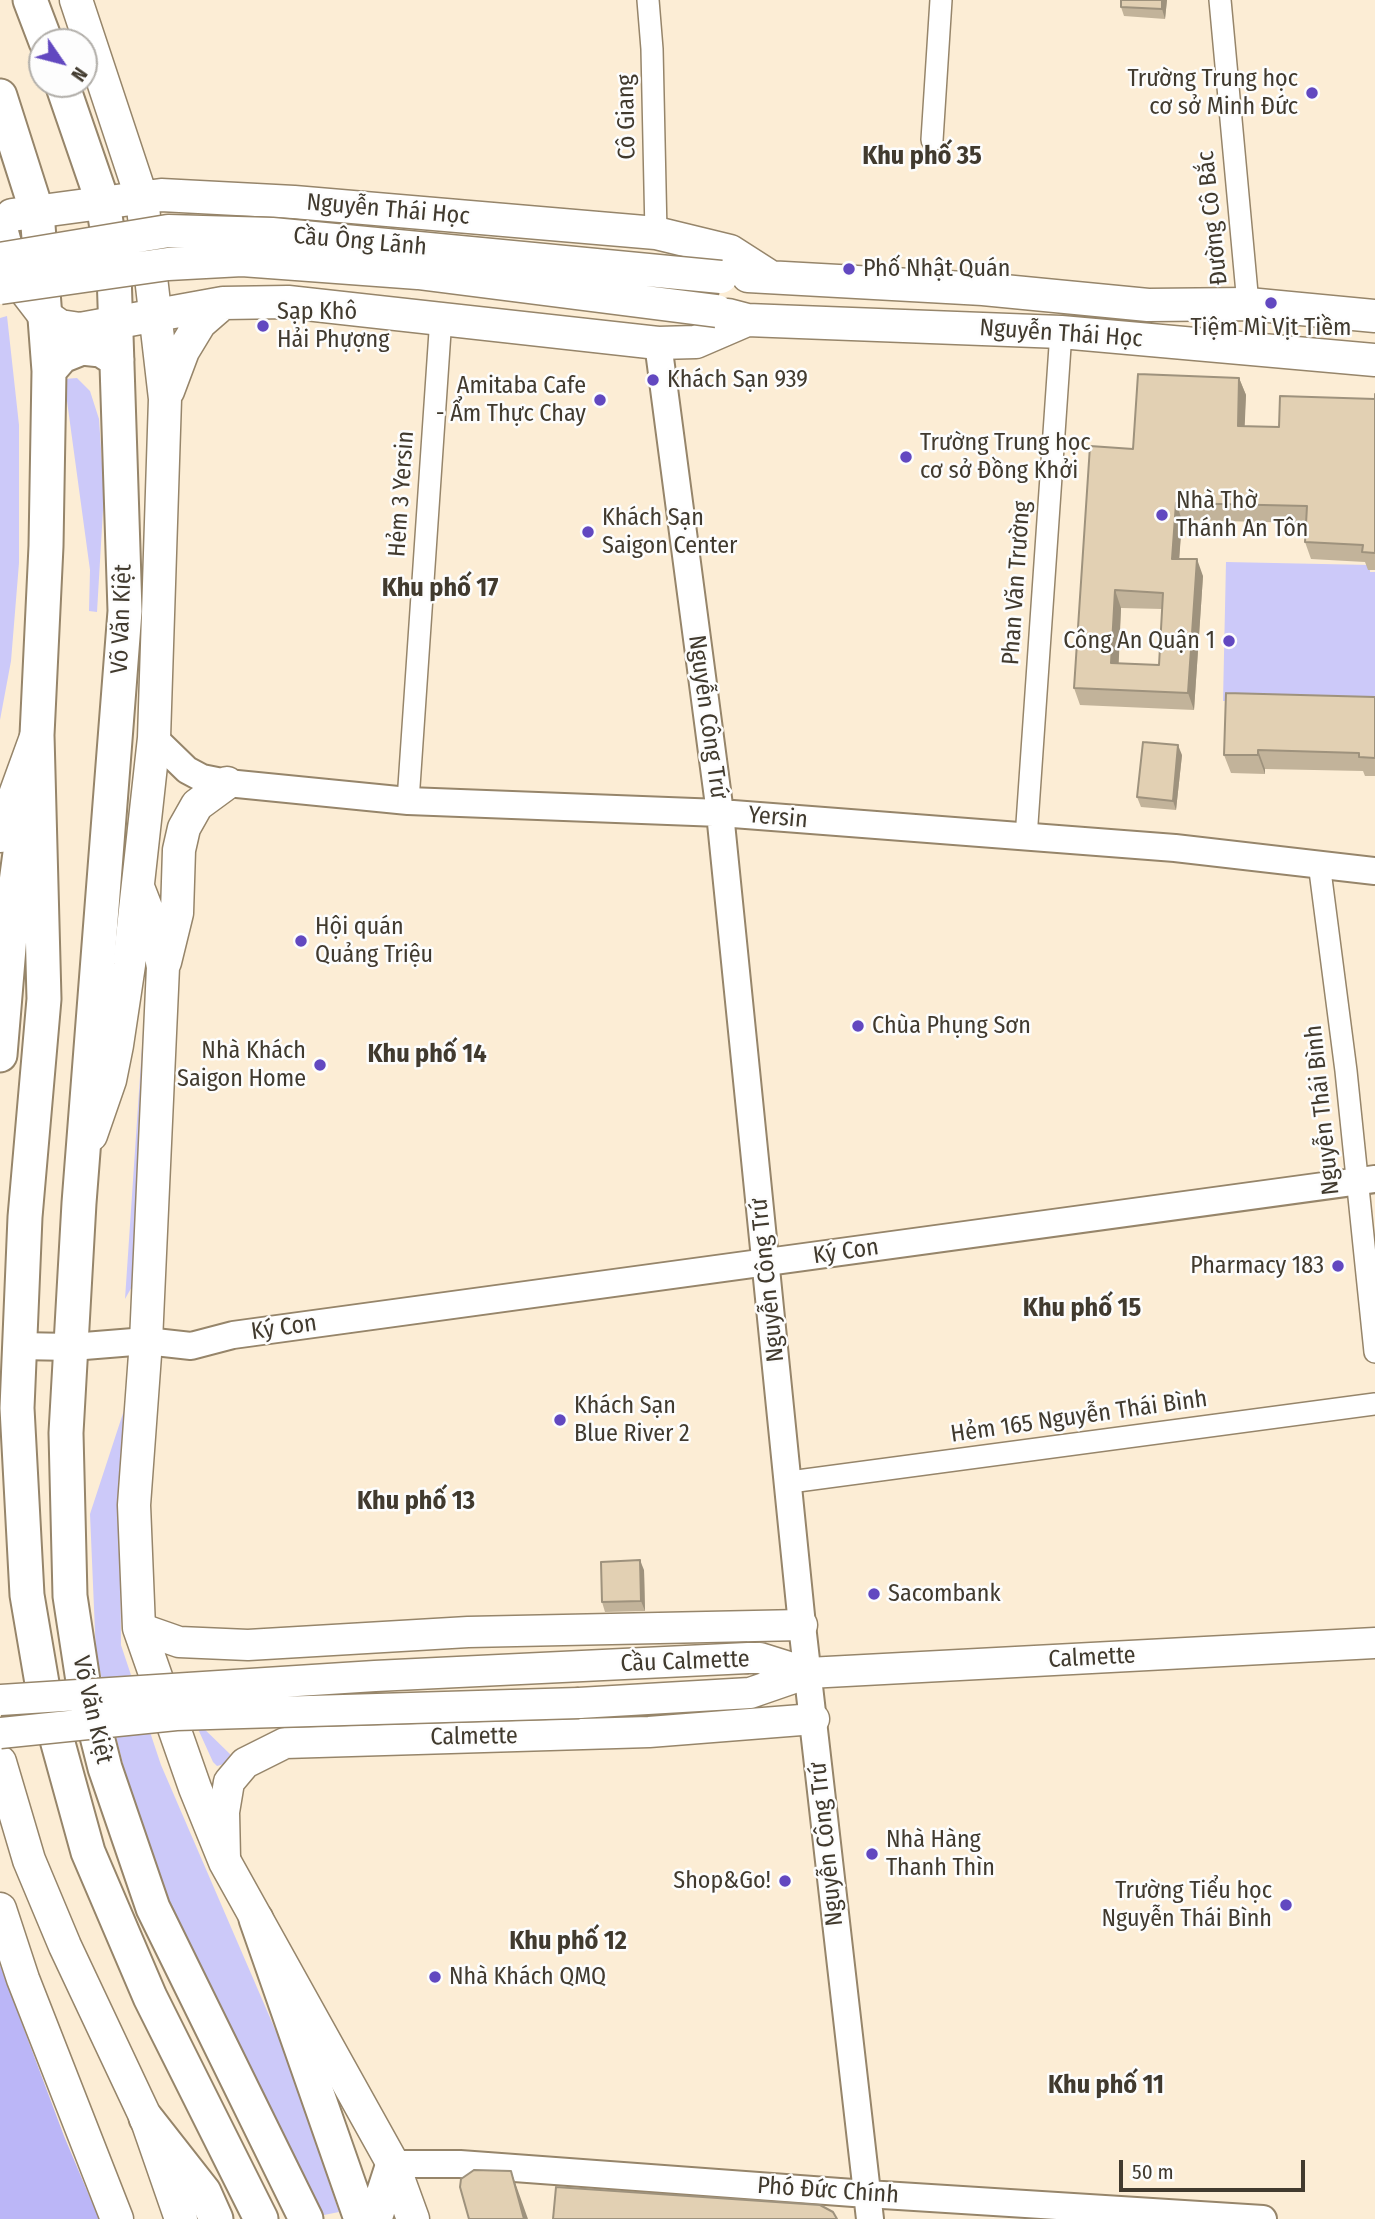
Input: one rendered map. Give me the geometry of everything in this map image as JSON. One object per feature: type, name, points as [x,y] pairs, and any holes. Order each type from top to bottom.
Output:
[{"type":"highway","points":[[30,0],[41,28]]},
{"type":"highway","name":"Võ Văn Kiệt","points":[[0,96],[37,212],[49,371],[46,546],[37,735],[44,999],[25,1217],[16,1408],[27,1595],[43,1689],[88,1852],[117,1925],[261,2219]]},
{"type":"highway","name":"Võ Văn Kiệt","points":[[67,98],[103,203],[114,273],[125,611],[83,1160],[66,1433],[70,1596],[83,1681],[102,1755],[153,1908],[306,2219]]},
{"type":"highway","points":[[49,371],[62,356],[82,348],[101,350],[117,360]]},
{"type":"highway","points":[[0,1055],[12,912],[37,735]]},
{"type":"highway","name":"Võ Văn Kiệt","points":[[18,1346],[0,1401],[6,1552],[26,1695],[62,1822],[102,1931],[134,2004],[241,2219]]},
{"type":"highway","name":"Võ Văn Kiệt","points":[[257,1920],[361,2219]]},
{"type":"highway","points":[[146,2118],[202,2219]]},
{"type":"highway","points":[[146,2118],[204,2192],[216,2219]]},
{"type":"highway","points":[[374,2219],[393,2164]]},
{"type":"main road","name":"Võ Văn Kiệt","points":[[76,0],[142,199],[165,399],[154,738],[138,887],[110,1080],[83,1160]]},
{"type":"main road","points":[[124,144],[140,164],[190,197]]},
{"type":"main road","name":"Nguyễn Thái Học","points":[[0,216],[161,195],[294,202],[656,233],[730,251],[769,276]]},
{"type":"main road","points":[[288,302],[294,202]]},
{"type":"main road","points":[[0,225],[14,276],[44,315]]},
{"type":"main road","name":"Cầu Ông Lãnh","points":[[0,259],[168,231],[220,232],[272,234],[720,277]]},
{"type":"main road","name":"Cầu Ông Lãnh","points":[[0,288],[168,264],[242,260],[418,273],[717,311]]},
{"type":"main road","name":"Nguyễn Thái Học","points":[[720,277],[769,276],[983,289],[1149,305],[1248,304],[1375,316]]},
{"type":"main road","name":"Nguyễn Thái Học","points":[[44,315],[60,327],[80,329],[223,303],[288,302],[658,343],[696,342],[747,320]]},
{"type":"main road","points":[[165,399],[183,351],[200,323],[223,303]]},
{"type":"main road","name":"Nguyễn Thái Học","points":[[717,311],[747,320],[1061,332],[1375,360]]},
{"type":"main road","name":"Võ Văn Kiệt","points":[[0,836],[37,735]]},
{"type":"main road","points":[[163,967],[177,913],[179,850],[184,828],[197,805],[227,783]]},
{"type":"main road","name":"Võ Văn Kiệt","points":[[138,887],[158,936],[163,967],[146,1341],[134,1505],[139,1628],[195,1788],[225,1862],[393,2164],[413,2219]]},
{"type":"main road","points":[[139,1628],[179,1642],[248,1645],[468,1632],[802,1625]]},
{"type":"main road","points":[[299,1641],[304,1741]]},
{"type":"main road","name":"Calmette","points":[[808,1673],[1375,1643]]},
{"type":"main road","name":"Cầu Calmette","points":[[0,1700],[375,1676],[748,1658],[760,1658],[808,1673]]},
{"type":"main road","name":"Cầu Calmette","points":[[0,1733],[176,1714],[579,1703],[750,1693],[808,1673]]},
{"type":"main road","name":"Calmette","points":[[225,1862],[224,1812],[229,1782],[245,1763],[285,1743],[649,1732],[814,1719]]},
{"type":"main road","points":[[0,1762],[29,1860],[146,2118],[181,2219]]},
{"type":"main road","points":[[0,1909],[23,1979],[117,2219]]},
{"type":"street","name":"Cô Giang","points":[[648,0],[652,49],[656,233]]},
{"type":"street","points":[[932,140],[941,0]]},
{"type":"street","name":"Đường Cô Bắc","points":[[1220,0],[1248,304]]},
{"type":"street","name":"Hẻm 3 Yersin","points":[[408,801],[441,317]]},
{"type":"street","name":"Phan Văn Trường","points":[[1026,838],[1061,332]]},
{"type":"street","name":"Nguyễn Công Trứ","points":[[658,343],[720,813],[790,1482],[802,1625],[869,2207]]},
{"type":"street","name":"Yersin","points":[[154,738],[187,770],[202,778],[227,783],[408,801],[720,813],[1175,848],[1375,871]]},
{"type":"street","name":"Nguyễn Thái Bình","points":[[1320,863],[1346,1071],[1366,1180],[1375,1352]]},
{"type":"street","name":"Ký Con","points":[[18,1346],[72,1347],[146,1341],[192,1326],[233,1335],[1366,1180]]},
{"type":"street","name":"Hẻm 165 Nguyễn Thái Bình","points":[[790,1482],[1375,1404]]},
{"type":"street","name":"Phó Đức Chính","points":[[393,2164],[460,2164],[869,2207],[1264,2219]]},
{"type":"shaded area","points":[[7,316],[19,425],[19,563],[11,661],[0,720],[0,318]]},
{"type":"shaded area","points":[[77,378],[90,391],[99,419],[104,493],[97,612],[89,611],[90,570],[64,379]]},
{"type":"shaded area","points":[[1226,562],[1370,565],[1370,572],[1375,572],[1375,703],[1223,701]]},
{"type":"shaded area","points":[[144,1017],[134,1283],[125,1299]]},
{"type":"shaded area","points":[[127,1401],[120,1508],[121,1645],[161,1765],[287,2057],[339,2212],[324,2215],[173,1909],[134,1809],[96,1655],[90,1514]]},
{"type":"shaded area","points":[[193,1718],[232,1756],[224,1764],[217,1766],[213,1762]]},
{"type":"shaded area","points":[[0,1965],[64,2136],[99,2219],[0,2219]]},
{"type":"building","points":[[1121,0],[1162,0],[1162,9],[1121,7]]},
{"type":"building","points":[[1138,374],[1239,378],[1238,426],[1279,427],[1280,396],[1375,399],[1375,553],[1362,552],[1363,545],[1305,542],[1307,506],[1176,503],[1172,559],[1197,559],[1188,693],[1074,688],[1090,446],[1133,449]],"holes":[[[1115,590],[1163,593],[1159,665],[1111,663]]]},
{"type":"building","points":[[1226,693],[1375,697],[1375,758],[1359,757],[1359,753],[1258,750],[1258,755],[1224,755]]},
{"type":"building","points":[[1143,742],[1178,745],[1173,801],[1137,797]]},
{"type":"building","points":[[640,1560],[641,1601],[602,1602],[601,1562]]},
{"type":"building","points":[[474,2170],[511,2171],[524,2219],[469,2219],[460,2187],[461,2179]]},
{"type":"building","points":[[556,2187],[820,2205],[833,2212],[837,2219],[553,2219]]},
{"type":"place","name":"Trường Trung học cơ sở Minh Đức","points":[[1312,93]]},
{"type":"place","name":"Phố Nhật Quán","points":[[849,269]]},
{"type":"place","name":"Tiệm Mì Vịt Tiềm","points":[[1271,303]]},
{"type":"place","name":"Sạp Khô Hải Phựợng","points":[[263,326]]},
{"type":"place","name":"Khách Sạn 939","points":[[653,380]]},
{"type":"place","name":"Amitaba Cafe - Ẩm Thực Chay","points":[[600,400]]},
{"type":"place","name":"Trường Trung học cơ sở Đồng Khởi","points":[[906,457]]},
{"type":"place","name":"Nhà Thờ Thánh An Tôn","points":[[1162,515]]},
{"type":"place","name":"Khách Sạn Saigon Center","points":[[588,532]]},
{"type":"place","name":"Công An Quận 1","points":[[1229,641]]},
{"type":"place","name":"Hội quán Quảng Triệu","points":[[301,941]]},
{"type":"place","name":"Chùa Phụng Sơn","points":[[858,1026]]},
{"type":"place","name":"Nhà Khách Saigon Home","points":[[320,1065]]},
{"type":"place","name":"Pharmacy 183","points":[[1338,1266]]},
{"type":"place","name":"Khách Sạn Blue River 2","points":[[560,1420]]},
{"type":"place","name":"Sacombank","points":[[874,1594]]},
{"type":"place","name":"Nhà Hàng Thanh Thìn","points":[[872,1854]]},
{"type":"place","name":"Shop&Go!","points":[[785,1881]]},
{"type":"place","name":"Trường Tiểu học Nguyễn Thái Bình","points":[[1286,1905]]},
{"type":"place","name":"Nhà Khách QMQ","points":[[435,1977]]},
{"type":"district","name":"Khu phố 35","points":[[922,157]]},
{"type":"district","name":"Khu phố 17","points":[[440,589]]},
{"type":"district","name":"Khu phố 14","points":[[427,1055]]},
{"type":"district","name":"Khu phố 15","points":[[1082,1309]]},
{"type":"district","name":"Khu phố 13","points":[[416,1502]]},
{"type":"district","name":"Khu phố 12","points":[[568,1942]]},
{"type":"district","name":"Khu phố 11","points":[[1106,2086]]}]
